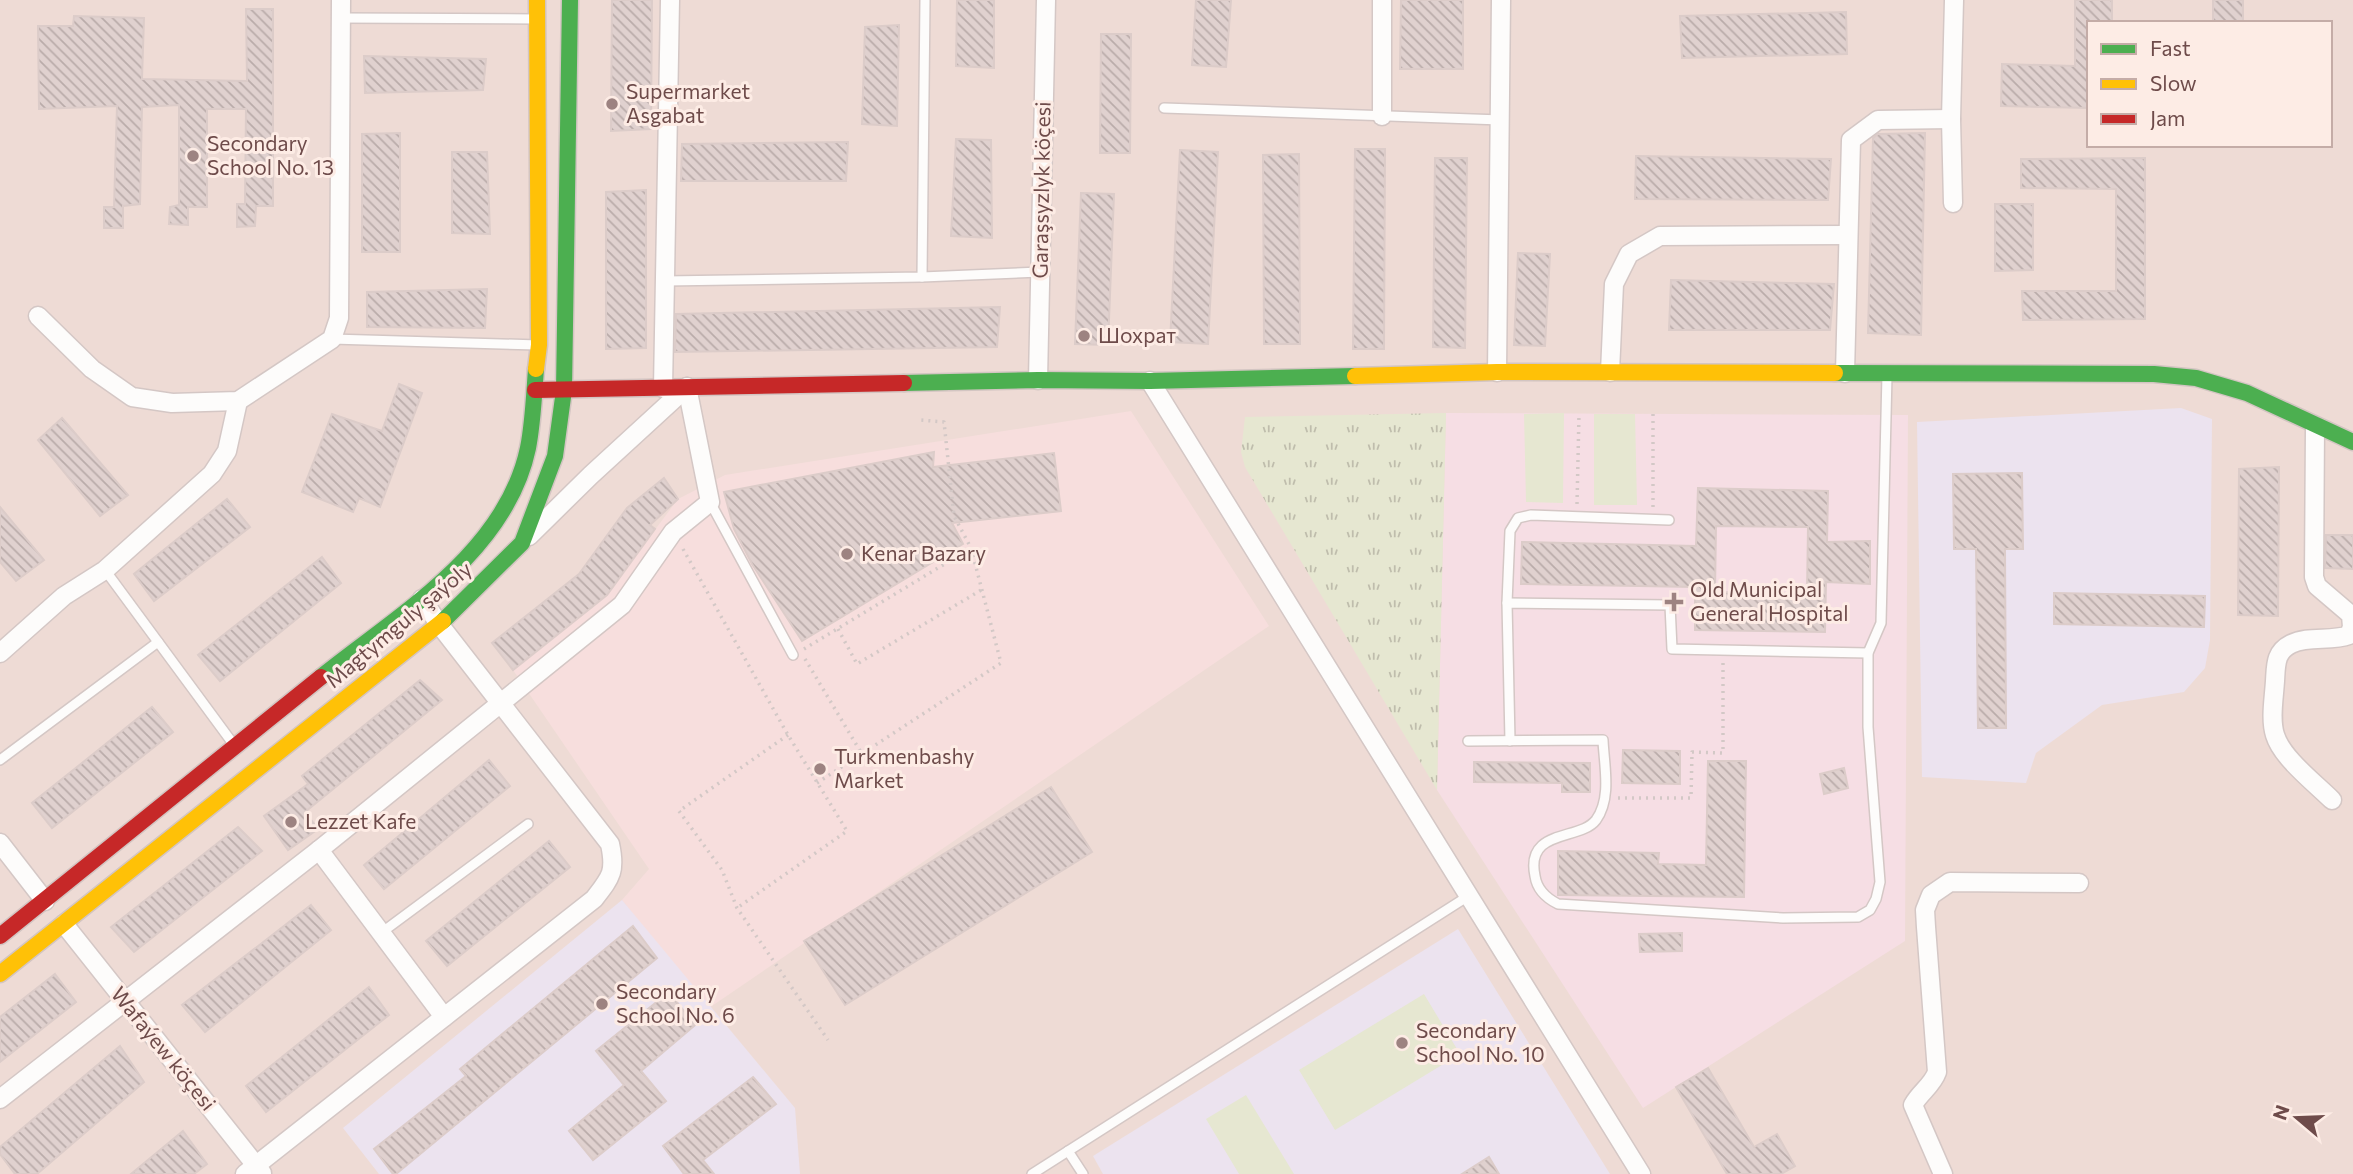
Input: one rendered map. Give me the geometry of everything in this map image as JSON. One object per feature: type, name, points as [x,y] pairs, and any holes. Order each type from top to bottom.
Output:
[{"type":"street","name":"Magtymguly şaýoly","points":[[0,936],[422,599],[480,544],[512,495],[528,449],[540,345],[537,0]]},
{"type":"street","name":"Magtymguly şaýoly","points":[[0,974],[439,624],[522,543],[555,456],[564,390],[570,0]]},
{"type":"street","points":[[663,388],[670,0]]},
{"type":"street","name":"Garaşsyzlyk köçesi","points":[[1038,380],[1046,0]]},
{"type":"street","points":[[1382,0],[1382,116]]},
{"type":"street","points":[[1497,372],[1501,0]]},
{"type":"street","points":[[1953,203],[1951,119],[1954,0]]},
{"type":"street","points":[[38,316],[92,369],[132,397],[172,403],[238,401],[331,339],[339,318],[341,9]]},
{"type":"street","points":[[1844,373],[1851,140],[1878,120],[1951,119]]},
{"type":"street","points":[[1610,372],[1614,284],[1629,254],[1660,236],[1848,235]]},
{"type":"street","points":[[535,390],[1038,380],[1150,381],[1497,372],[2154,373],[2196,378],[2247,393],[2353,442]]},
{"type":"street","points":[[1150,381],[1641,1174]]},
{"type":"street","points":[[0,1099],[503,704],[622,605],[673,533],[710,502],[687,387]]},
{"type":"street","points":[[522,543],[687,387]]},
{"type":"street","points":[[0,653],[64,596],[105,570],[212,474],[227,451],[238,401]]},
{"type":"street","points":[[2315,426],[2314,577],[2317,586],[2348,604],[2352,627],[2349,635],[2341,638],[2304,640],[2288,645],[2276,659],[2273,722],[2275,735],[2283,751],[2332,800]]},
{"type":"street","points":[[255,1171],[594,899],[608,881],[614,863],[610,844],[422,599]]},
{"type":"street","points":[[0,844],[45,901]]},
{"type":"street","points":[[319,850],[444,1017]]},
{"type":"street","points":[[1943,1174],[1913,1105],[1917,1097],[1934,1082],[1937,1072],[1925,918],[1931,895],[1950,882],[2079,883]]},
{"type":"street","name":"Wafaýew köçesi","points":[[64,924],[255,1171]]},
{"type":"lane","points":[[922,277],[925,0]]},
{"type":"lane","points":[[341,9],[537,19]]},
{"type":"lane","points":[[1164,108],[1501,120]]},
{"type":"lane","points":[[665,281],[922,277],[1040,272]]},
{"type":"lane","points":[[331,339],[540,345]]},
{"type":"lane","points":[[1468,741],[1603,740],[1605,799],[1594,823],[1553,837],[1538,852],[1534,872],[1536,883],[1549,899],[1558,904],[1783,918],[1858,917],[1870,910],[1876,900],[1880,882],[1868,727],[1868,653],[1881,623],[1887,374]]},
{"type":"lane","points":[[710,502],[793,655]]},
{"type":"lane","points":[[1510,741],[1507,603],[1510,531],[1518,518],[1531,515],[1669,520]]},
{"type":"lane","points":[[105,570],[235,747]]},
{"type":"lane","points":[[1507,603],[1670,605],[1672,649],[1868,653]]},
{"type":"lane","points":[[0,760],[158,642]]},
{"type":"lane","points":[[381,933],[528,824]]},
{"type":"lane","points":[[1032,1174],[1043,1171],[1069,1151],[1470,895]]},
{"type":"lane","points":[[1069,1151],[1083,1174]]},
{"type":"path","points":[[1577,517],[1579,414]]},
{"type":"path","points":[[1653,414],[1653,519]]},
{"type":"path","points":[[817,783],[1001,663],[971,548],[954,516],[944,422],[920,420]]},
{"type":"path","points":[[673,533],[788,735],[847,831],[737,908]]},
{"type":"path","points":[[862,754],[801,651],[971,548]]},
{"type":"path","points":[[838,629],[857,664],[983,589]]},
{"type":"path","points":[[1605,799],[1691,798],[1692,752],[1723,753],[1723,650]]},
{"type":"path","points":[[788,735],[679,811],[722,870],[737,908],[828,1040]]},
{"type":"shaded area","points":[[0,0],[2353,0],[2353,1174],[0,1174]]},
{"type":"shaded area","points":[[2181,408],[2212,419],[2210,640],[2205,668],[2184,692],[2102,705],[2036,753],[2026,783],[1922,777],[1917,422]]},
{"type":"shaded area","name":"Turkmenbashy Market","points":[[1131,411],[1269,626],[709,1008],[622,900],[649,869],[513,670],[607,594],[678,499],[725,475]]},
{"type":"shaded area","name":"Old Municipal General Hospital","points":[[1446,413],[1908,415],[1905,941],[1643,1108],[1437,790]]},
{"type":"shaded area","name":"Secondary School No. 6","points":[[622,900],[795,1108],[800,1174],[379,1174],[343,1128]]},
{"type":"shaded area","name":"Secondary School No. 10","points":[[1458,929],[1610,1174],[1103,1174],[1093,1156]]},
{"type":"green space","points":[[1446,413],[1437,790],[1245,467],[1241,452],[1245,417]]},
{"type":"green space","points":[[1564,413],[1563,503],[1526,502],[1524,414]]},
{"type":"green space","points":[[1594,414],[1635,414],[1637,505],[1594,505]]},
{"type":"green space","points":[[1424,994],[1460,1054],[1335,1130],[1299,1070]]},
{"type":"green space","points":[[1246,1095],[1294,1174],[1239,1174],[1206,1119]]},
{"type":"building","points":[[612,0],[652,0],[651,129],[611,131]]},
{"type":"building","points":[[957,0],[994,0],[994,68],[956,66]]},
{"type":"building","points":[[1196,0],[1231,0],[1226,67],[1192,65]]},
{"type":"building","points":[[1401,0],[1463,0],[1463,69],[1400,69]]},
{"type":"building","points":[[2075,0],[2112,0],[2112,21],[2087,21],[2087,108],[2001,106],[2002,64],[2075,66]]},
{"type":"building","points":[[2213,0],[2243,0],[2243,21],[2213,21]]},
{"type":"building","name":"Secondary School No. 13","points":[[246,9],[273,9],[273,206],[256,206],[255,226],[237,227],[237,204],[245,204],[246,109],[207,109],[207,207],[188,207],[188,225],[169,224],[170,207],[179,205],[179,105],[142,107],[140,204],[123,206],[123,228],[104,228],[104,207],[114,207],[117,106],[39,109],[38,26],[73,26],[74,16],[144,18],[142,79],[247,81]]},
{"type":"building","points":[[1846,12],[1847,54],[1682,58],[1680,16]]},
{"type":"building","points":[[899,25],[897,126],[862,124],[865,27]]},
{"type":"building","points":[[1101,34],[1131,34],[1130,153],[1100,153]]},
{"type":"building","points":[[364,56],[486,59],[483,90],[365,93]]},
{"type":"building","points":[[400,133],[400,252],[362,252],[362,134]]},
{"type":"building","points":[[1925,133],[1921,335],[1868,333],[1873,138],[1878,134]]},
{"type":"building","points":[[956,139],[991,140],[992,238],[951,236]]},
{"type":"building","points":[[848,142],[846,181],[681,181],[682,144]]},
{"type":"building","points":[[1355,149],[1385,149],[1384,349],[1353,349]]},
{"type":"building","points":[[1180,150],[1218,152],[1208,344],[1170,342]]},
{"type":"building","points":[[452,152],[487,152],[490,234],[452,233]]},
{"type":"building","points":[[1299,154],[1300,344],[1264,344],[1263,155]]},
{"type":"building","points":[[1636,156],[1831,159],[1828,200],[1635,199]]},
{"type":"building","points":[[1435,158],[1467,158],[1465,348],[1433,347]]},
{"type":"building","points":[[2145,158],[2145,319],[2023,320],[2022,291],[2116,291],[2116,189],[2021,188],[2021,159]]},
{"type":"building","points":[[646,190],[646,348],[606,349],[606,192]]},
{"type":"building","points":[[1081,193],[1114,194],[1108,345],[1075,344]]},
{"type":"building","points":[[1995,204],[2033,204],[2033,270],[1995,271]]},
{"type":"building","points":[[1518,253],[1550,254],[1545,346],[1514,345]]},
{"type":"building","points":[[1671,280],[1834,284],[1830,330],[1669,330]]},
{"type":"building","points":[[487,289],[485,328],[367,327],[367,292]]},
{"type":"building","points":[[1000,307],[997,347],[675,352],[676,314]]},
{"type":"building","points":[[399,384],[422,393],[380,507],[359,498],[353,512],[302,492],[332,414],[382,431]]},
{"type":"building","points":[[62,418],[128,495],[100,516],[38,440]]},
{"type":"building","name":"Kenar Bazary","points":[[934,452],[933,467],[1054,453],[1061,511],[952,523],[963,544],[802,641],[752,564],[734,529],[724,492]]},
{"type":"building","points":[[2279,467],[2278,616],[2238,615],[2239,469]]},
{"type":"building","points":[[2022,473],[2023,549],[2005,549],[2006,728],[1978,728],[1976,549],[1954,549],[1953,474]]},
{"type":"building","points":[[664,478],[678,499],[650,525],[655,529],[607,595],[513,670],[492,643],[579,574],[627,508]]},
{"type":"building","points":[[1698,488],[1828,491],[1827,542],[1870,541],[1870,584],[1826,582],[1825,632],[1695,630],[1695,587],[1521,584],[1522,542],[1696,546]],"holes":[[[1716,526],[1808,527],[1807,594],[1715,592]]]},
{"type":"building","points":[[227,499],[250,527],[154,601],[134,574]]},
{"type":"building","points":[[0,507],[44,560],[16,581],[0,562]]},
{"type":"building","points":[[2326,535],[2353,535],[2353,569],[2325,568]]},
{"type":"building","points":[[322,557],[341,583],[220,681],[198,655]]},
{"type":"building","points":[[2054,593],[2205,596],[2204,627],[2054,624]]},
{"type":"building","points":[[420,680],[442,700],[305,812],[318,829],[288,850],[264,816],[308,784],[302,776]]},
{"type":"building","points":[[152,707],[173,732],[52,828],[32,803]]},
{"type":"building","points":[[1623,750],[1680,751],[1680,784],[1622,783]]},
{"type":"building","points":[[489,760],[510,786],[384,889],[364,865]]},
{"type":"building","points":[[1708,761],[1746,761],[1744,897],[1558,895],[1558,851],[1659,853],[1658,864],[1706,865]]},
{"type":"building","points":[[1474,762],[1590,763],[1590,792],[1562,792],[1562,783],[1474,782]]},
{"type":"building","points":[[1844,768],[1848,788],[1824,794],[1820,774]]},
{"type":"building","points":[[1051,787],[1092,852],[845,1005],[804,941]]},
{"type":"building","points":[[238,827],[262,851],[134,952],[111,927]]},
{"type":"building","points":[[549,841],[570,867],[447,966],[426,941]]},
{"type":"building","points":[[311,905],[331,930],[205,1032],[182,1005]]},
{"type":"building","points":[[633,926],[657,958],[393,1174],[374,1149],[466,1076],[460,1069]]},
{"type":"building","points":[[1682,933],[1682,951],[1640,952],[1639,934]]},
{"type":"building","points":[[55,974],[76,1002],[0,1062],[0,1017]]},
{"type":"building","points":[[369,987],[389,1015],[266,1112],[246,1086]]},
{"type":"building","points":[[669,992],[695,1025],[641,1071],[666,1101],[593,1160],[569,1131],[624,1085],[596,1051]]},
{"type":"building","points":[[120,1046],[144,1082],[37,1174],[15,1174],[0,1154],[0,1147]]},
{"type":"building","points":[[1708,1068],[1754,1147],[1777,1134],[1795,1166],[1781,1174],[1727,1174],[1676,1087]]},
{"type":"building","points":[[753,1077],[776,1104],[703,1160],[714,1174],[684,1174],[663,1146]]},
{"type":"building","points":[[183,1131],[207,1164],[194,1174],[131,1174]]},
{"type":"building","points":[[1489,1157],[1499,1174],[1462,1174]]},
{"type":"traffic: fast","points":[[443,621],[522,543],[555,456],[564,390],[570,0]]},
{"type":"traffic: fast","points":[[321,677],[445,579],[473,550],[497,519],[516,485],[528,448],[536,369]]},
{"type":"traffic: fast","points":[[1835,373],[2154,374],[2196,378],[2247,393],[2353,442]]},
{"type":"traffic: fast","points":[[904,383],[1355,376]]},
{"type":"traffic: slow","points":[[536,369],[539,345],[537,0]]},
{"type":"traffic: slow","points":[[1355,376],[1497,372],[1835,373]]},
{"type":"traffic: slow","points":[[0,974],[443,621]]},
{"type":"traffic: jam","points":[[535,390],[904,383]]},
{"type":"traffic: jam","points":[[0,936],[321,677]]},
{"type":"place","name":"Supermarket Asgabat","points":[[612,104]]},
{"type":"place","name":"Secondary School No. 13","points":[[193,156]]},
{"type":"place","name":"Шохрат","points":[[1084,336]]},
{"type":"place","name":"Kenar Bazary","points":[[847,554]]},
{"type":"place","name":"Old Municipal General Hospital","points":[[1674,602]]},
{"type":"place","name":"Turkmenbashy Market","points":[[820,769]]},
{"type":"place","name":"Lezzet Kafe","points":[[291,822]]},
{"type":"place","name":"Secondary School No. 6","points":[[602,1004]]},
{"type":"place","name":"Secondary School No. 10","points":[[1402,1043]]}]
